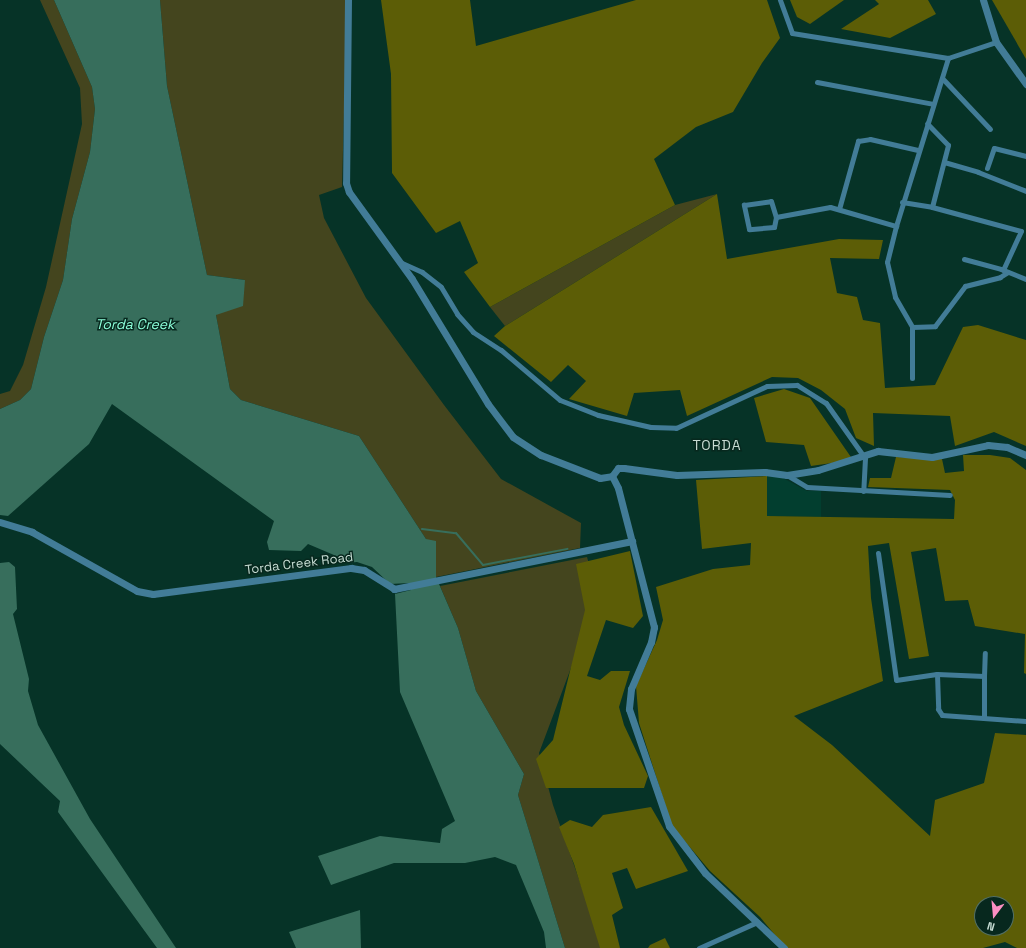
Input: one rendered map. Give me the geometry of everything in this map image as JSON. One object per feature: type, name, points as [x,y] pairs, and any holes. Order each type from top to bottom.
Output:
[{"type":"street","points":[[348,0],[346,183],[349,192],[401,263],[488,404],[513,437],[541,455],[600,478],[612,476],[618,468],[677,475],[765,472],[787,475],[818,470],[865,458],[878,452],[892,451],[932,457],[988,445],[1007,447],[1026,455]]},
{"type":"street","points":[[780,0],[792,33],[948,58],[996,42]]},
{"type":"street","points":[[983,0],[996,42],[1026,84]]},
{"type":"street","points":[[912,378],[912,327],[895,297],[887,262],[902,202],[948,58]]},
{"type":"street","points":[[942,78],[990,129]]},
{"type":"street","points":[[817,82],[933,104]]},
{"type":"street","points":[[927,123],[948,145],[932,207]]},
{"type":"street","points":[[839,209],[858,141],[870,139],[918,150]]},
{"type":"street","points":[[987,168],[994,148],[1026,156]]},
{"type":"street","points":[[944,162],[978,172],[1026,191]]},
{"type":"street","points":[[771,201],[776,217],[774,228],[749,229],[744,205],[771,201]]},
{"type":"street","points":[[902,202],[932,207],[1021,231],[1005,271],[1000,278],[965,286],[935,326],[912,327]]},
{"type":"street","points":[[776,217],[830,207],[896,226]]},
{"type":"street","points":[[964,259],[1026,279]]},
{"type":"street","points":[[401,263],[422,272],[441,287],[457,314],[474,332],[502,350],[560,400],[598,415],[651,427],[676,428],[767,386],[797,385],[826,403],[865,458],[863,491]]},
{"type":"street","points":[[787,475],[807,487],[950,495]]},
{"type":"street","points":[[612,476],[618,488],[654,627],[651,642],[631,689],[629,709],[669,826],[705,873],[784,948]]},
{"type":"street","name":"Torda Creek Road","points":[[0,522],[32,532],[144,594],[358,568],[364,570],[389,588],[408,587],[632,541]]},
{"type":"street","points":[[878,553],[896,680],[938,674],[984,676]]},
{"type":"street","points":[[984,653],[984,718]]},
{"type":"street","points":[[938,674],[938,709],[942,715],[1026,721]]},
{"type":"street","points":[[699,948],[757,922]]},
{"type":"shaded area","points":[[40,0],[54,0],[92,87],[95,109],[90,152],[72,219],[63,280],[44,337],[31,389],[20,400],[0,409],[0,394],[10,391],[23,365],[46,287],[82,124],[80,88]]},
{"type":"shaded area","points":[[160,0],[347,0],[342,187],[319,195],[324,218],[366,298],[444,405],[501,479],[581,523],[580,548],[436,577],[426,539],[359,436],[241,400],[230,389],[216,315],[245,280],[207,275],[167,86]]},
{"type":"shaded area","points":[[381,0],[470,0],[476,46],[636,0],[767,0],[780,38],[762,63],[733,112],[696,127],[654,159],[675,205],[490,307],[464,272],[478,263],[460,221],[436,233],[392,173],[391,74]]},
{"type":"shaded area","points":[[790,0],[844,0],[810,24],[797,17]]},
{"type":"shaded area","points":[[875,0],[928,0],[936,14],[890,38],[841,29],[879,4]]},
{"type":"shaded area","points":[[992,0],[1026,0],[1026,59]]},
{"type":"shaded area","points":[[717,194],[505,326],[490,307],[675,205]]},
{"type":"shaded area","points":[[717,194],[727,259],[839,239],[883,240],[879,259],[830,258],[837,293],[857,297],[863,320],[880,323],[885,388],[935,385],[963,327],[978,325],[1026,340],[1026,446],[994,432],[955,446],[950,416],[873,413],[874,446],[856,438],[845,409],[821,390],[798,378],[772,377],[687,416],[680,390],[634,393],[627,416],[569,399],[586,381],[568,365],[551,382],[494,336],[505,326]]},
{"type":"shaded area","points":[[784,389],[810,398],[853,460],[811,466],[804,445],[766,442],[754,398]]},
{"type":"shaded area","points":[[963,455],[990,455],[1010,458],[1026,470],[1026,674],[1024,673],[1025,634],[975,626],[968,600],[945,601],[936,548],[911,552],[929,656],[909,659],[889,543],[868,546],[871,598],[883,681],[794,716],[832,745],[930,836],[935,800],[984,783],[995,733],[1026,735],[1026,948],[1017,948],[1005,942],[983,948],[786,948],[760,917],[710,871],[672,826],[639,723],[636,686],[657,640],[663,620],[656,587],[713,569],[750,565],[751,543],[702,549],[696,480],[767,476],[767,516],[954,519],[955,500],[950,490],[868,487],[870,478],[891,478],[896,457],[942,459],[945,473],[964,471]]},
{"type":"shaded area","points":[[767,476],[781,477],[807,491],[821,491],[821,517],[767,516]]},
{"type":"shaded area","points":[[630,551],[643,616],[633,628],[606,620],[587,676],[600,680],[611,671],[630,671],[619,707],[624,725],[648,776],[644,788],[546,788],[536,759],[553,740],[585,610],[576,564]]},
{"type":"shaded area","points":[[587,557],[598,596],[539,753],[553,805],[603,948],[565,948],[518,795],[524,774],[476,691],[458,628],[440,586]]},
{"type":"shaded area","points":[[651,807],[688,871],[636,889],[627,868],[612,873],[623,908],[612,915],[620,948],[600,948],[574,864],[559,827],[570,820],[592,827],[603,815]]},
{"type":"shaded area","points":[[665,938],[670,948],[648,948],[650,945]]},
{"type":"water","name":"Torda Creek","points":[[54,0],[160,0],[167,86],[207,275],[245,280],[243,306],[216,315],[230,389],[241,400],[359,436],[426,539],[436,541],[436,577],[458,628],[476,691],[524,774],[518,795],[565,948],[546,948],[544,932],[516,865],[495,857],[465,863],[394,863],[331,885],[318,856],[380,836],[440,843],[442,829],[455,821],[400,692],[395,594],[411,590],[409,583],[390,584],[372,567],[357,562],[346,563],[341,558],[308,544],[301,551],[269,550],[267,542],[274,521],[112,404],[89,444],[8,516],[0,515],[0,409],[20,400],[31,389],[44,337],[63,280],[72,219],[90,152],[95,109],[92,87]]},
{"type":"water","points":[[9,562],[15,567],[17,609],[13,614],[29,679],[28,691],[38,725],[90,819],[176,948],[157,948],[58,812],[60,801],[0,744],[0,563]]},
{"type":"water","points":[[360,910],[361,948],[296,948],[289,932]]},
{"type":"waterway","points":[[422,529],[456,533],[483,565],[567,549]]},
{"type":"district","name":"TORDA","points":[[717,445]]}]
